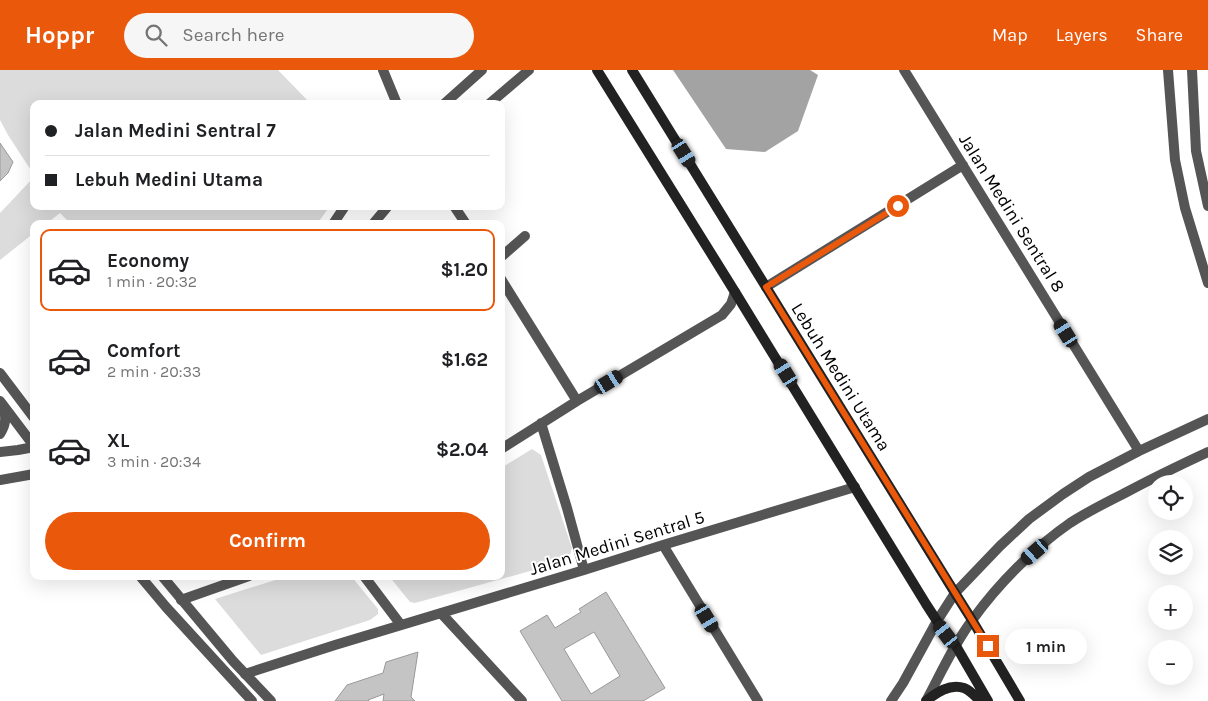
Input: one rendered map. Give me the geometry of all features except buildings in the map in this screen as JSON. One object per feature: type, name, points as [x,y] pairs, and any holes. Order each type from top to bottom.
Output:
[{"type":"main road","points":[[597,70],[736,292],[937,621],[956,646],[988,701]]},
{"type":"main road","name":"Lebuh Medini Utama","points":[[632,70],[954,594],[972,620],[1020,701]]},
{"type":"main road","points":[[926,701],[937,692],[954,687],[964,688],[972,692],[980,701]]},
{"type":"street","points":[[383,70],[395,100]]},
{"type":"street","points":[[448,100],[482,70]]},
{"type":"street","points":[[494,100],[529,70]]},
{"type":"street","name":"Jalan Medini Sentral 8","points":[[904,70],[1139,451]]},
{"type":"street","points":[[1168,70],[1175,160],[1185,208],[1208,282]]},
{"type":"street","points":[[1192,70],[1196,151],[1208,206]]},
{"type":"street","points":[[766,287],[963,166]]},
{"type":"street","points":[[376,220],[385,210]]},
{"type":"street","points":[[505,254],[525,236]]},
{"type":"street","points":[[505,284],[577,401]]},
{"type":"street","points":[[505,446],[540,423],[722,315],[731,304],[736,292]]},
{"type":"street","points":[[0,373],[30,413]]},
{"type":"street","points":[[0,434],[6,419],[2,404]]},
{"type":"street","points":[[2,404],[30,441]]},
{"type":"street","points":[[892,701],[954,594],[1000,546],[1029,520],[1076,486],[1139,451],[1208,419]]},
{"type":"street","points":[[540,423],[584,570]]},
{"type":"street","points":[[0,452],[30,447]]},
{"type":"street","points":[[926,701],[972,620],[1014,570],[1070,523],[1098,506],[1208,452]]},
{"type":"street","points":[[0,480],[30,475]]},
{"type":"street","name":"Jalan Medini Sentral 5","points":[[246,674],[855,487]]},
{"type":"street","points":[[662,545],[758,701]]},
{"type":"street","points":[[143,580],[252,701]]},
{"type":"street","points":[[165,580],[212,637],[271,701]]},
{"type":"street","points":[[181,600],[238,580]]},
{"type":"street","points":[[367,580],[401,625]]},
{"type":"street","points":[[441,613],[522,701]]},
{"type":"shaded area","points":[[0,70],[278,70],[307,100],[30,100],[30,169],[0,120]]},
{"type":"shaded area","points":[[673,70],[810,70],[818,75],[798,131],[765,152],[726,149]]},
{"type":"shaded area","points":[[30,181],[30,210],[327,210],[320,220],[67,220],[60,213],[51,220],[30,220],[30,236],[0,260],[0,213]]},
{"type":"shaded area","points":[[532,449],[541,455],[572,548],[570,555],[559,563],[505,578],[505,466]]},
{"type":"shaded area","points":[[275,580],[354,580],[378,609],[378,614],[370,620],[261,655],[215,599]]},
{"type":"shaded area","points":[[392,580],[498,580],[415,603],[410,602]]},
{"type":"route","points":[[898,206],[766,287],[954,594],[988,646]]}]
